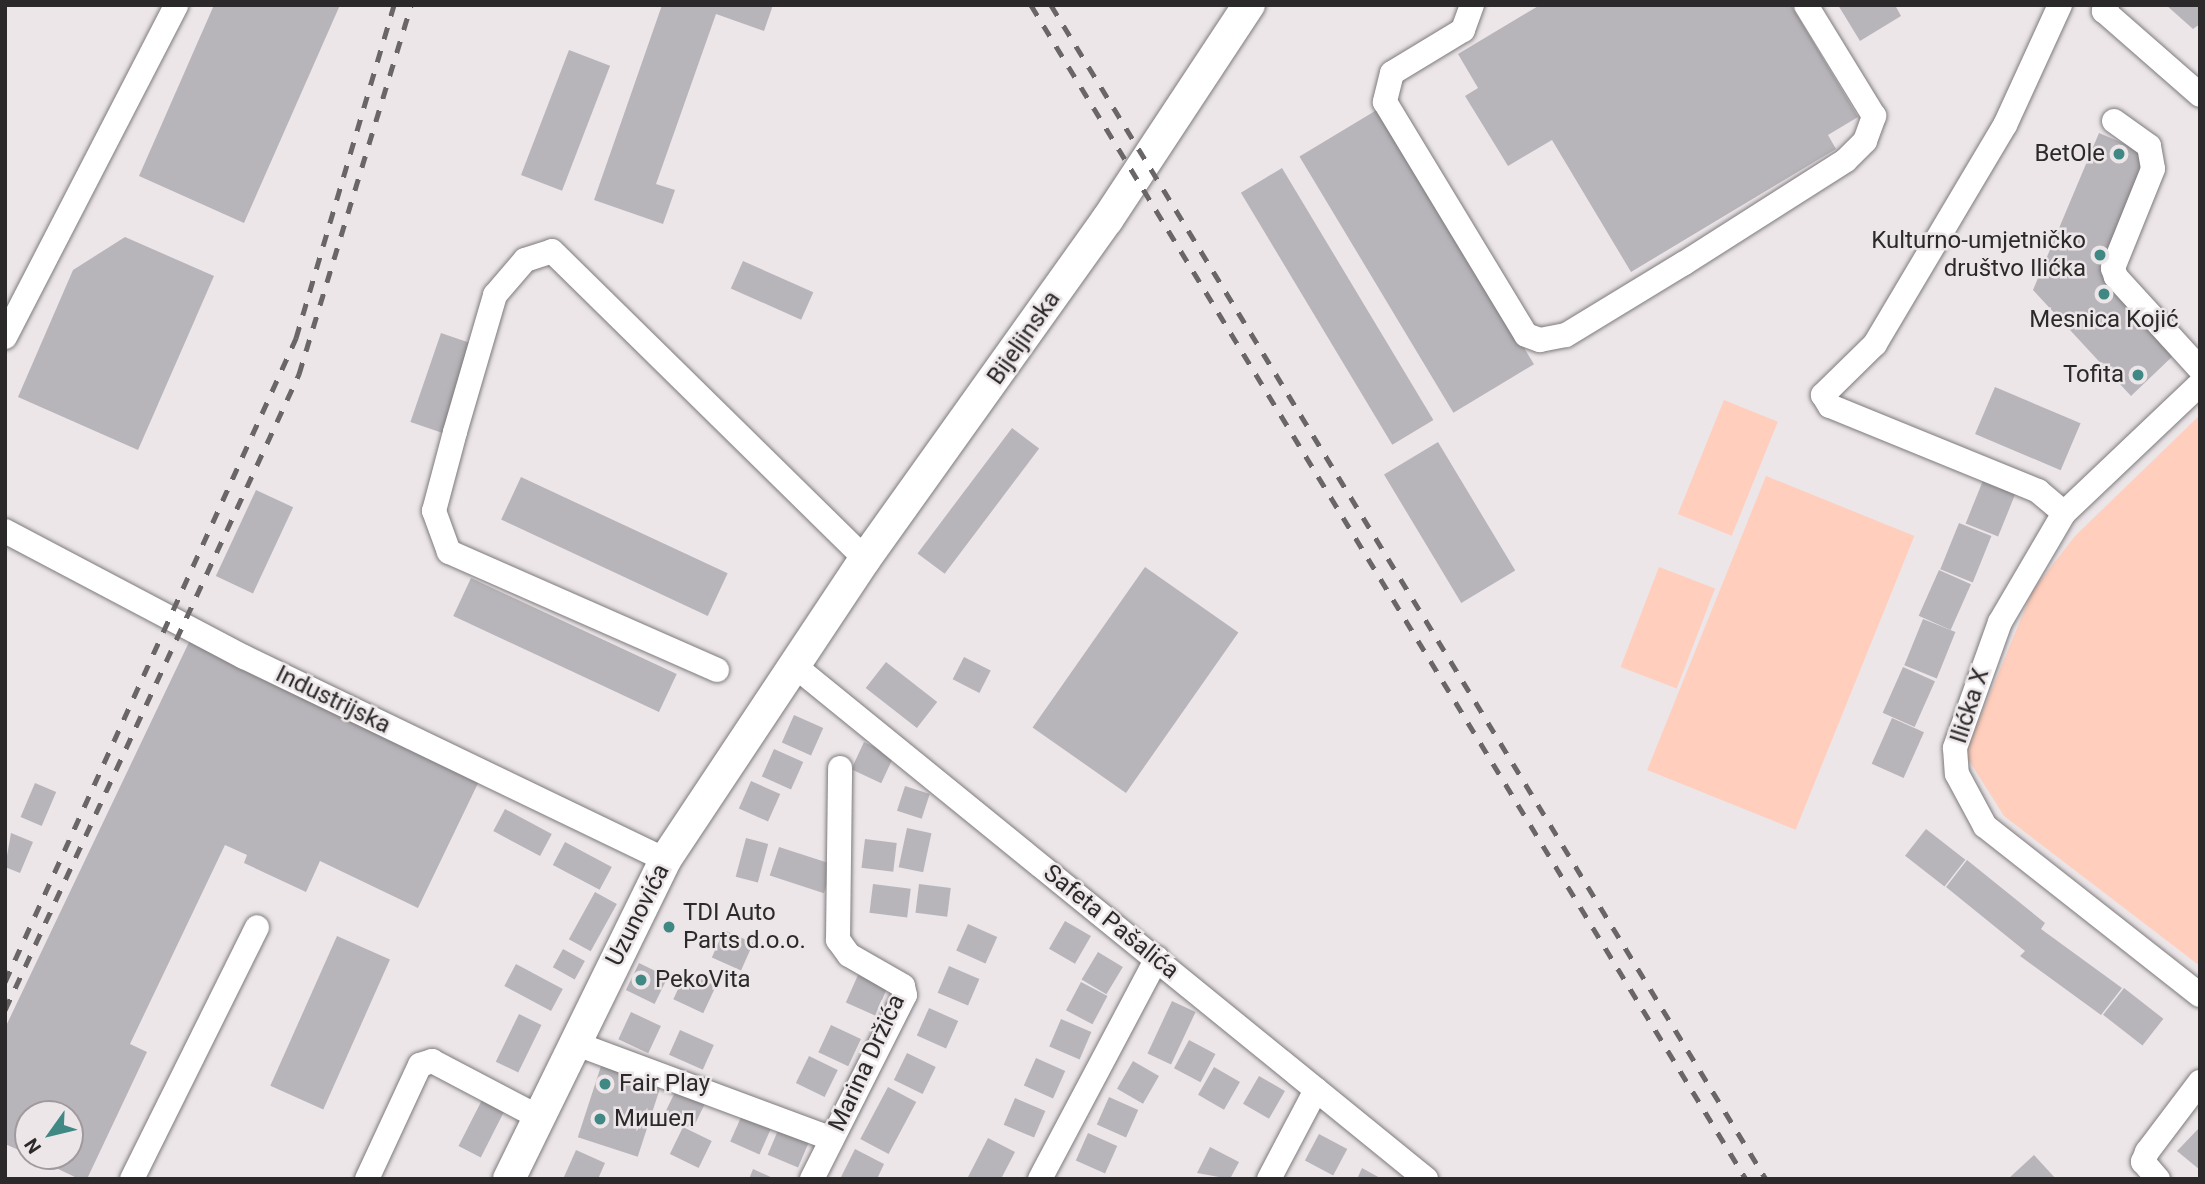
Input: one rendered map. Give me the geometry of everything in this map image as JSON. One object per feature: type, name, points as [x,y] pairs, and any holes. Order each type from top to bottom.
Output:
[{"type":"main road","name":"Bijeljinska","points":[[796,667],[865,559],[1107,220],[1249,5]]},
{"type":"main road","name":"Uzunovića","points":[[509,1179],[665,860],[796,667]]},
{"type":"street","points":[[5,337],[176,5]]},
{"type":"street","points":[[1472,5],[1463,30],[1392,73],[1385,102],[1526,335],[1540,340],[1566,335],[1660,278],[1846,160],[1866,141],[1874,116],[1805,5]]},
{"type":"street","points":[[2060,5],[2005,125],[1875,345],[1823,395],[1830,405],[2038,491],[2064,513]]},
{"type":"street","points":[[2103,7],[2200,95]]},
{"type":"street","points":[[2114,121],[2149,146],[2153,169],[2113,268],[2116,278],[2200,369]]},
{"type":"street","points":[[716,670],[449,552],[434,511],[495,295],[525,260],[552,251],[865,559]]},
{"type":"street","name":"Ilićka X","points":[[2200,383],[2064,513],[2000,622],[1955,748],[1957,774],[1985,826],[2200,995]]},
{"type":"street","name":"Industrijska","points":[[5,531],[244,657],[665,860]]},
{"type":"street","name":"Safeta Pašalića","points":[[796,667],[1426,1179]]},
{"type":"street","name":"Marina Držića","points":[[812,1179],[905,995],[903,986],[849,955],[838,940],[839,768]]},
{"type":"street","points":[[132,1179],[257,927]]},
{"type":"street","points":[[1040,1179],[1157,958]]},
{"type":"street","points":[[574,1043],[832,1139]]},
{"type":"street","points":[[367,1179],[421,1065],[432,1061],[538,1117]]},
{"type":"street","points":[[2158,1179],[2143,1162],[2147,1152],[2200,1082]]},
{"type":"street","points":[[1269,1179],[1316,1090]]},
{"type":"shaded area","points":[[1724,400],[1778,422],[1732,536],[1678,514]]},
{"type":"shaded area","points":[[2200,415],[2200,966],[2004,816],[1965,754],[2033,590],[2075,536]]},
{"type":"shaded area","points":[[1766,476],[1914,536],[1796,830],[1647,770]]},
{"type":"shaded area","points":[[1659,567],[1715,589],[1677,688],[1621,667]]},
{"type":"building","points":[[214,5],[340,5],[244,223],[139,176]]},
{"type":"building","points":[[662,5],[773,5],[764,31],[716,14],[656,184],[675,190],[663,224],[594,200]]},
{"type":"building","points":[[1540,5],[1791,5],[1858,117],[1828,135],[1836,149],[1631,272],[1552,140],[1508,166],[1465,96],[1478,88],[1458,54]]},
{"type":"building","points":[[1838,5],[1895,5],[1901,16],[1860,41]]},
{"type":"building","points":[[2166,5],[2200,5],[2200,24],[2193,29]]},
{"type":"building","points":[[569,50],[610,66],[562,191],[521,175]]},
{"type":"building","points":[[1380,108],[1534,364],[1453,413],[1299,156]]},
{"type":"building","points":[[2099,133],[2151,155],[2101,273],[2176,353],[2131,396],[2033,290]]},
{"type":"building","points":[[1282,168],[1433,420],[1392,445],[1241,193]]},
{"type":"building","points":[[125,237],[214,276],[138,450],[18,397],[73,270]]},
{"type":"building","points":[[743,261],[813,292],[801,320],[731,288]]},
{"type":"building","points":[[441,333],[473,344],[443,433],[410,422]]},
{"type":"building","points":[[1995,387],[2081,423],[2061,470],[1975,434]]},
{"type":"building","points":[[1012,428],[1039,448],[945,574],[918,553]]},
{"type":"building","points":[[1438,442],[1515,571],[1461,603],[1384,474]]},
{"type":"building","points":[[521,477],[728,573],[708,616],[501,520]]},
{"type":"building","points":[[1984,478],[2016,491],[1998,537],[1966,523]]},
{"type":"building","points":[[256,490],[293,507],[253,593],[216,576]]},
{"type":"building","points":[[1959,523],[1991,536],[1973,582],[1940,569]]},
{"type":"building","points":[[1145,567],[1238,632],[1126,793],[1033,728]]},
{"type":"building","points":[[1939,570],[1971,584],[1951,630],[1919,616]]},
{"type":"building","points":[[471,578],[677,674],[659,712],[453,616]]},
{"type":"building","points":[[1923,619],[1955,632],[1937,678],[1904,665]]},
{"type":"building","points":[[191,638],[481,777],[418,908],[320,861],[306,892],[244,863],[247,855],[225,845],[130,1044],[147,1052],[87,1179],[79,1179],[60,1170],[84,1170],[84,1100],[14,1100],[14,1148],[5,1144],[5,1028]]},
{"type":"building","points":[[964,657],[991,671],[979,693],[953,679]]},
{"type":"building","points":[[886,662],[937,702],[917,728],[866,688]]},
{"type":"building","points":[[1903,667],[1935,681],[1915,727],[1883,713]]},
{"type":"building","points":[[794,715],[823,728],[811,755],[782,742]]},
{"type":"building","points":[[1892,718],[1924,732],[1904,778],[1872,764]]},
{"type":"building","points":[[864,742],[894,756],[881,783],[851,769]]},
{"type":"building","points":[[774,749],[803,762],[791,789],[762,776]]},
{"type":"building","points":[[751,781],[780,794],[768,821],[739,808]]},
{"type":"building","points":[[35,783],[56,792],[42,826],[21,817]]},
{"type":"building","points":[[905,786],[930,794],[922,819],[897,811]]},
{"type":"building","points":[[505,809],[552,834],[540,856],[493,831]]},
{"type":"building","points":[[907,828],[931,833],[923,872],[899,867]]},
{"type":"building","points":[[1926,829],[1965,860],[1944,887],[1905,856]]},
{"type":"building","points":[[11,833],[33,842],[20,873],[5,867]]},
{"type":"building","points":[[746,838],[768,844],[758,883],[736,877]]},
{"type":"building","points":[[865,839],[897,843],[893,872],[861,868]]},
{"type":"building","points":[[565,842],[612,867],[600,890],[553,865]]},
{"type":"building","points":[[779,847],[833,865],[824,893],[770,876]]},
{"type":"building","points":[[1967,860],[2045,923],[2041,929],[2122,988],[2101,1015],[2020,956],[2025,951],[1946,887]]},
{"type":"building","points":[[873,884],[911,889],[907,917],[869,913]]},
{"type":"building","points":[[919,884],[951,888],[947,917],[915,913]]},
{"type":"building","points":[[595,892],[617,904],[591,951],[569,939]]},
{"type":"building","points":[[1065,921],[1091,936],[1075,964],[1049,949]]},
{"type":"building","points":[[968,924],[997,937],[985,964],[956,950]]},
{"type":"building","points":[[724,930],[753,943],[741,970],[712,957]]},
{"type":"building","points":[[337,936],[390,960],[323,1109],[270,1086]]},
{"type":"building","points":[[563,949],[585,961],[575,979],[553,967]]},
{"type":"building","points":[[1098,952],[1123,967],[1106,994],[1082,979]]},
{"type":"building","points":[[639,963],[668,977],[655,1004],[626,990]]},
{"type":"building","points":[[516,964],[563,989],[551,1011],[504,986]]},
{"type":"building","points":[[949,966],[979,979],[968,1006],[938,993]]},
{"type":"building","points":[[686,972],[716,986],[703,1013],[673,999]]},
{"type":"building","points":[[858,975],[887,988],[875,1015],[846,1002]]},
{"type":"building","points":[[1081,982],[1107,996],[1092,1024],[1066,1010]]},
{"type":"building","points":[[2124,988],[2163,1019],[2142,1046],[2103,1015]]},
{"type":"building","points":[[1172,1001],[1196,1012],[1171,1065],[1147,1054]]},
{"type":"building","points":[[929,1008],[958,1021],[946,1048],[917,1035]]},
{"type":"building","points":[[631,1012],[661,1026],[648,1053],[618,1039]]},
{"type":"building","points":[[519,1014],[541,1025],[518,1073],[496,1062]]},
{"type":"building","points":[[1061,1019],[1091,1032],[1080,1060],[1049,1047]]},
{"type":"building","points":[[831,1025],[861,1039],[848,1066],[818,1052]]},
{"type":"building","points":[[680,1030],[714,1045],[703,1070],[669,1055]]},
{"type":"building","points":[[1189,1040],[1215,1054],[1200,1082],[1174,1068]]},
{"type":"building","points":[[907,1053],[936,1067],[923,1094],[894,1080]]},
{"type":"building","points":[[809,1056],[838,1070],[825,1097],[796,1083]]},
{"type":"building","points":[[1036,1058],[1065,1071],[1053,1098],[1024,1085]]},
{"type":"building","points":[[1133,1061],[1159,1076],[1143,1104],[1117,1089]]},
{"type":"building","points":[[601,1066],[661,1085],[638,1157],[578,1137]]},
{"type":"building","points":[[1214,1067],[1240,1082],[1224,1110],[1198,1095]]},
{"type":"building","points":[[1259,1076],[1285,1091],[1269,1119],[1243,1104]]},
{"type":"building","points":[[888,1087],[916,1102],[889,1154],[860,1139]]},
{"type":"building","points":[[677,1088],[706,1102],[693,1129],[664,1115]]},
{"type":"building","points":[[1109,1097],[1138,1110],[1126,1137],[1097,1124]]},
{"type":"building","points":[[483,1098],[505,1109],[481,1157],[458,1146]]},
{"type":"building","points":[[1015,1098],[1045,1111],[1034,1138],[1004,1125]]},
{"type":"building","points":[[742,1115],[771,1128],[759,1155],[730,1141]]},
{"type":"building","points":[[683,1127],[712,1141],[699,1168],[670,1154]]},
{"type":"building","points":[[2200,1127],[2200,1170],[2177,1151]]},
{"type":"building","points":[[779,1128],[809,1141],[798,1168],[768,1155]]},
{"type":"building","points":[[1088,1133],[1117,1146],[1105,1173],[1076,1160]]},
{"type":"building","points":[[1319,1134],[1347,1149],[1333,1176],[1305,1160]]},
{"type":"building","points":[[988,1138],[1015,1152],[1001,1179],[967,1179]]},
{"type":"building","points":[[1210,1147],[1239,1162],[1230,1179],[1197,1173]]},
{"type":"building","points":[[855,1149],[884,1164],[877,1179],[840,1179]]},
{"type":"building","points":[[576,1150],[605,1163],[598,1179],[564,1177]]},
{"type":"building","points":[[2034,1155],[2056,1179],[2008,1179]]},
{"type":"building","points":[[1362,1168],[1382,1179],[1357,1179]]},
{"type":"building","points":[[753,1169],[775,1179],[749,1179]]},
{"type":"railway","points":[[5,982],[296,338],[394,5]]},
{"type":"railway","points":[[5,1010],[299,374],[411,5]]},
{"type":"railway","points":[[1031,5],[1746,1179]]},
{"type":"railway","points":[[1051,5],[1766,1179]]},
{"type":"place","name":"BetOle","points":[[2119,154]]},
{"type":"place","name":"Kulturno-umjetničko društvo Ilićka","points":[[2100,255]]},
{"type":"place","name":"Mesnica Kojić","points":[[2104,294]]},
{"type":"place","name":"Tofita","points":[[2138,375]]},
{"type":"place","name":"TDI Auto Parts d.o.o.","points":[[669,927]]},
{"type":"place","name":"PekoVita","points":[[641,980]]},
{"type":"place","name":"Fair Play","points":[[605,1084]]},
{"type":"place","name":"Мишел","points":[[600,1119]]}]
